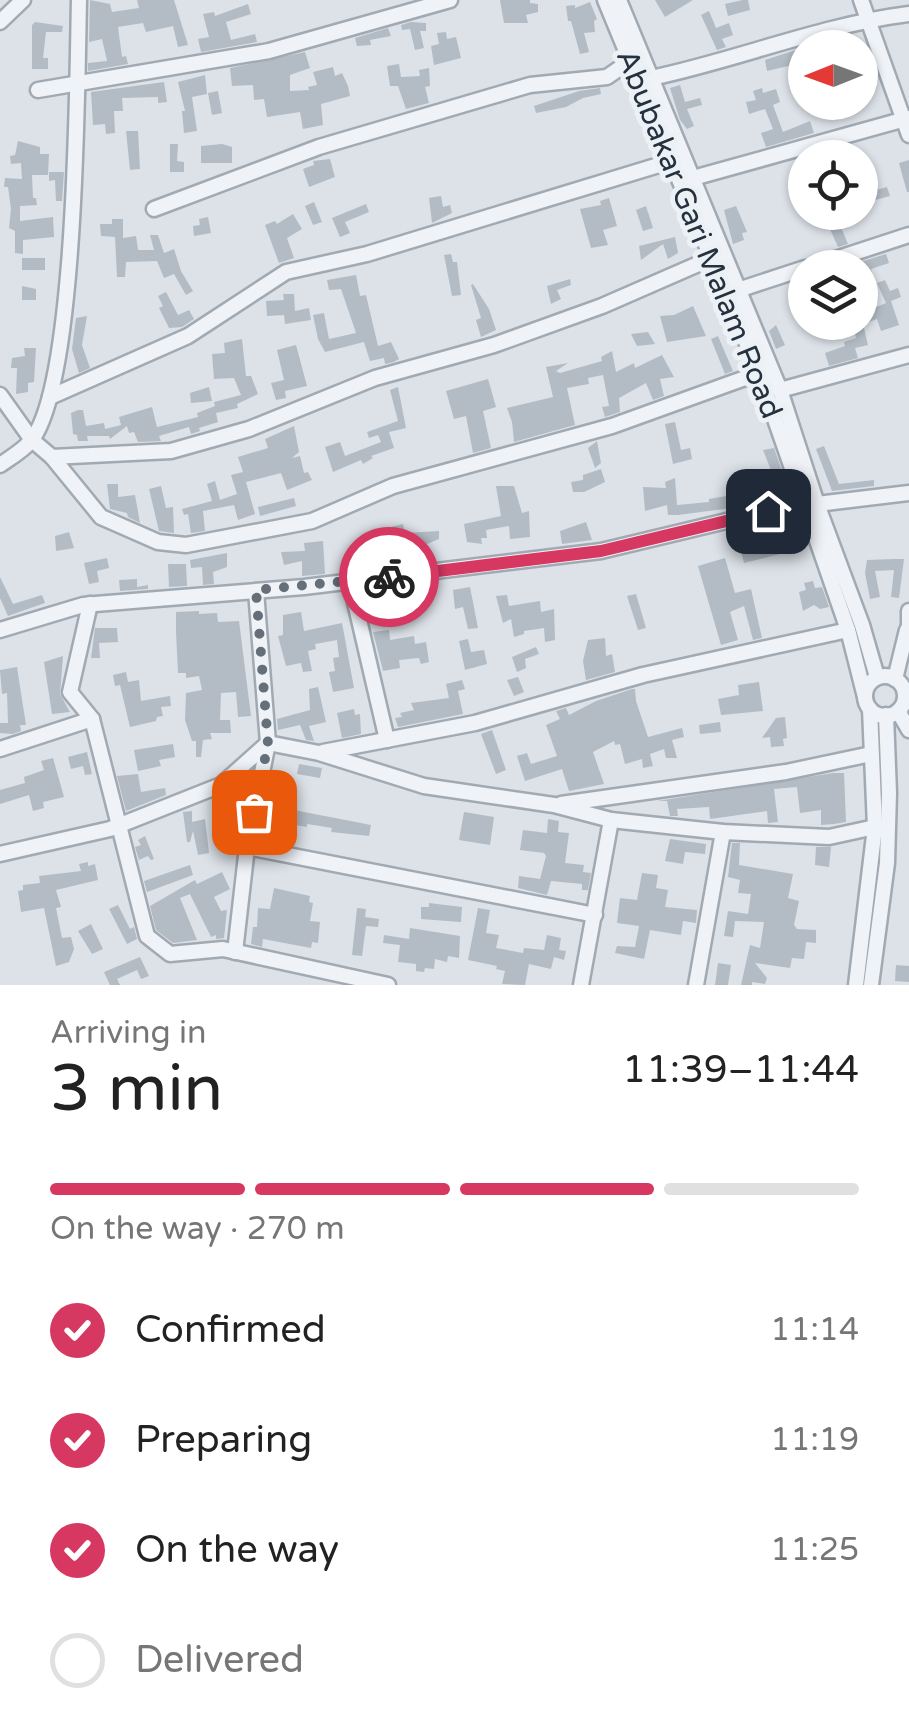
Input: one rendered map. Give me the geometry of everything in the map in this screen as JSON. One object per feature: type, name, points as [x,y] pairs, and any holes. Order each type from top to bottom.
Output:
[{"type":"street","points":[[0,22],[23,0]]},
{"type":"street","points":[[0,466],[32,440],[50,398],[64,328],[79,0]]},
{"type":"street","points":[[38,90],[269,51],[450,0]]},
{"type":"street","name":"Abubakar Gari Malam Road","points":[[604,0],[810,503],[868,703],[875,827],[856,985]]},
{"type":"street","points":[[620,0],[780,390],[810,503],[862,624],[878,677]]},
{"type":"street","points":[[861,0],[909,135]]},
{"type":"street","points":[[651,78],[869,19],[909,14]]},
{"type":"street","points":[[154,209],[319,146],[530,85],[607,77],[630,60]]},
{"type":"street","points":[[693,178],[906,119]]},
{"type":"street","points":[[50,398],[188,336],[286,272],[367,254],[672,161]]},
{"type":"street","points":[[861,250],[909,234]]},
{"type":"street","points":[[52,457],[171,452],[248,429],[375,378],[494,345],[566,319],[712,258]]},
{"type":"street","points":[[738,290],[788,274]]},
{"type":"street","points":[[780,390],[909,354]]},
{"type":"street","points":[[0,395],[32,440],[52,457],[101,517],[158,542],[186,544],[312,521],[393,486],[612,426],[759,373]]},
{"type":"street","points":[[0,630],[90,604],[350,582],[601,551],[810,503],[909,493]]},
{"type":"street","points":[[350,582],[388,740]]},
{"type":"street","points":[[236,952],[248,846],[268,744],[256,590]]},
{"type":"street","points":[[90,604],[70,692],[92,718],[147,936],[170,954],[223,949],[388,985]]},
{"type":"street","points":[[871,985],[887,863],[892,713],[904,694],[895,679],[909,611]]},
{"type":"street","points":[[319,753],[475,723],[642,675],[848,630]]},
{"type":"street","points":[[895,679],[878,677],[868,685],[868,703],[892,713],[909,730]]},
{"type":"street","points":[[0,749],[92,718]]},
{"type":"street","points":[[268,744],[319,753],[424,786],[554,805],[611,820],[723,832],[829,837],[875,827]]},
{"type":"street","points":[[0,854],[119,825],[221,785],[268,744]]},
{"type":"street","points":[[554,805],[786,772],[871,754]]},
{"type":"street","points":[[582,985],[611,820]]},
{"type":"street","points":[[696,985],[723,832]]},
{"type":"street","points":[[248,846],[595,915]]},
{"type":"building","points":[[90,0],[110,4],[112,12],[139,8],[137,0],[174,0],[188,45],[178,47],[173,26],[146,32],[143,23],[118,27],[122,57],[126,56],[128,64],[88,71],[88,63],[107,61],[102,39],[89,42]]},
{"type":"building","points":[[500,0],[530,0],[538,4],[538,12],[526,15],[528,23],[504,23]]},
{"type":"building","points":[[655,0],[693,0],[665,17]]},
{"type":"building","points":[[748,0],[750,10],[728,16],[725,4]]},
{"type":"building","points":[[590,2],[597,19],[595,32],[584,33],[589,52],[580,54],[566,6],[575,8]]},
{"type":"building","points":[[248,4],[251,14],[226,22],[231,40],[255,34],[257,42],[201,52],[198,39],[209,37],[203,14],[214,12],[215,16]]},
{"type":"building","points":[[709,11],[716,28],[729,23],[733,35],[722,39],[726,47],[717,50],[701,15]]},
{"type":"building","points":[[35,22],[63,26],[62,32],[46,32],[43,58],[48,58],[48,69],[32,69]]},
{"type":"building","points":[[426,23],[426,31],[420,31],[424,48],[415,50],[410,29],[402,30],[401,25]]},
{"type":"building","points":[[388,28],[391,36],[357,46],[355,38]]},
{"type":"building","points":[[446,32],[447,39],[456,37],[461,58],[434,65],[431,46],[439,44],[437,33]]},
{"type":"building","points":[[305,52],[310,68],[290,75],[290,91],[309,90],[308,87],[317,85],[313,72],[333,67],[335,76],[342,73],[348,86],[350,96],[321,104],[323,125],[303,129],[300,112],[267,117],[264,99],[254,100],[253,85],[232,86],[230,68]]},
{"type":"building","points":[[788,53],[788,66],[767,71],[765,60]]},
{"type":"building","points":[[399,64],[401,77],[420,76],[419,70],[429,68],[430,86],[425,87],[429,103],[406,109],[398,86],[390,86],[387,66]]},
{"type":"building","points":[[205,75],[207,94],[192,97],[197,131],[184,133],[185,111],[178,82]]},
{"type":"building","points":[[164,82],[167,102],[158,103],[158,97],[122,98],[123,111],[114,111],[115,133],[106,134],[105,124],[93,125],[91,92]]},
{"type":"building","points":[[680,85],[685,102],[700,98],[702,105],[687,109],[694,126],[687,129],[680,120],[670,88]]},
{"type":"building","points":[[600,88],[601,94],[536,113],[534,106]]},
{"type":"building","points":[[776,89],[780,102],[773,105],[783,132],[810,121],[814,133],[766,147],[761,133],[773,129],[765,109],[749,114],[746,102],[756,100],[753,91]]},
{"type":"building","points":[[218,91],[222,113],[212,115],[208,93]]},
{"type":"building","points":[[126,131],[138,131],[140,169],[130,170]]},
{"type":"building","points":[[18,141],[40,147],[40,154],[49,154],[48,175],[32,175],[37,205],[20,206],[20,221],[53,217],[54,237],[23,240],[23,254],[15,253],[15,231],[9,228],[8,187],[4,187],[5,178],[22,179],[21,163],[11,164],[10,156],[15,155]]},
{"type":"building","points":[[170,144],[178,144],[177,161],[184,162],[184,172],[170,172]]},
{"type":"building","points":[[201,146],[232,147],[232,163],[201,163]]},
{"type":"building","points":[[330,159],[335,177],[309,187],[303,169],[314,165],[313,161]]},
{"type":"building","points":[[909,160],[909,192],[907,192],[899,163]]},
{"type":"building","points":[[49,172],[64,172],[62,201],[56,201],[55,180],[49,181]]},
{"type":"building","points":[[887,187],[890,196],[878,199],[878,189]]},
{"type":"building","points":[[441,196],[443,207],[450,205],[452,213],[432,223],[429,198]]},
{"type":"building","points":[[609,198],[617,226],[603,230],[608,245],[591,248],[580,209],[601,205],[600,201]]},
{"type":"building","points":[[314,202],[322,222],[313,225],[305,206]]},
{"type":"building","points":[[366,204],[369,212],[345,222],[350,233],[340,237],[332,218]]},
{"type":"building","points":[[646,206],[653,228],[643,231],[636,210]]},
{"type":"building","points":[[736,206],[747,232],[742,233],[744,240],[733,244],[724,210]]},
{"type":"building","points":[[293,214],[302,229],[287,238],[294,258],[279,263],[265,225],[275,221],[277,224]]},
{"type":"building","points":[[208,217],[211,233],[194,236],[193,226]]},
{"type":"building","points":[[112,219],[123,219],[123,238],[136,236],[138,250],[154,250],[150,235],[158,235],[164,253],[174,249],[193,291],[186,295],[174,274],[164,278],[157,261],[126,262],[125,277],[117,277],[115,237],[101,236],[100,224],[112,224]]},
{"type":"building","points":[[830,230],[842,230],[848,244],[838,247]]},
{"type":"building","points":[[675,237],[678,253],[668,259],[663,244],[641,260],[639,246]]},
{"type":"building","points":[[451,254],[453,262],[457,262],[461,295],[452,296],[444,255]]},
{"type":"building","points":[[886,254],[889,263],[878,267],[878,256]]},
{"type":"building","points":[[22,258],[45,258],[45,270],[22,270]]},
{"type":"building","points":[[356,275],[360,296],[366,295],[378,346],[391,342],[399,359],[394,362],[385,364],[384,358],[370,361],[364,342],[325,352],[318,339],[313,315],[324,313],[329,339],[356,333],[341,289],[329,290],[327,280]]},
{"type":"building","points":[[570,279],[571,285],[557,290],[561,299],[551,304],[547,286]]},
{"type":"building","points":[[885,280],[890,291],[898,288],[901,297],[891,301],[899,325],[881,331],[878,306],[886,303],[878,283]]},
{"type":"building","points":[[473,284],[489,309],[496,330],[481,337],[476,320],[481,318]]},
{"type":"building","points":[[22,286],[36,289],[36,300],[22,300]]},
{"type":"building","points":[[166,292],[178,315],[189,310],[194,319],[182,327],[169,328],[158,296]]},
{"type":"building","points":[[283,294],[294,294],[295,311],[309,308],[311,320],[285,324],[284,315],[267,316],[266,301],[284,300]]},
{"type":"building","points":[[693,306],[706,336],[667,342],[660,316],[674,315]]},
{"type":"building","points":[[87,316],[82,345],[90,368],[79,373],[72,349],[76,318]]},
{"type":"building","points":[[776,325],[785,345],[776,349],[769,331]]},
{"type":"building","points":[[648,332],[655,344],[637,346],[631,334]]},
{"type":"building","points":[[718,336],[733,371],[725,374],[711,339]]},
{"type":"building","points":[[242,339],[246,376],[251,376],[258,394],[237,404],[238,408],[216,413],[218,422],[191,434],[189,427],[159,436],[161,441],[138,442],[127,426],[110,439],[87,436],[88,441],[78,441],[73,434],[71,413],[78,410],[83,410],[86,426],[104,423],[105,429],[121,425],[119,417],[152,407],[157,427],[198,417],[197,413],[215,406],[214,402],[241,395],[234,378],[214,379],[212,354],[225,353],[224,343]]},
{"type":"building","points":[[867,340],[868,345],[855,348],[858,358],[829,366],[825,353],[845,346],[844,342]]},
{"type":"building","points":[[296,345],[307,386],[285,391],[286,398],[276,400],[271,383],[284,380],[277,350]]},
{"type":"building","points":[[24,348],[36,348],[34,382],[28,383],[28,392],[16,394],[17,368],[11,368],[12,358],[25,356]]},
{"type":"building","points":[[612,351],[616,372],[662,355],[674,377],[660,379],[664,396],[653,400],[646,383],[619,398],[620,412],[605,417],[602,407],[609,406],[603,375],[588,378],[589,384],[567,388],[575,425],[514,442],[507,408],[553,397],[546,367],[568,363],[556,371],[560,373],[602,361],[601,357]]},
{"type":"building","points":[[488,379],[496,407],[483,411],[491,448],[473,453],[466,416],[454,419],[446,391]]},
{"type":"building","points":[[209,387],[212,401],[191,403],[190,393]]},
{"type":"building","points":[[398,387],[406,428],[389,432],[394,448],[371,456],[363,464],[361,460],[333,472],[325,447],[340,442],[345,456],[381,442],[378,435],[369,438],[367,432],[398,421],[390,390]]},
{"type":"building","points":[[675,422],[681,450],[690,448],[692,459],[673,464],[665,424]]},
{"type":"building","points":[[294,426],[299,452],[292,458],[300,456],[304,473],[308,472],[312,480],[287,490],[281,473],[246,482],[255,514],[238,520],[234,505],[203,511],[205,531],[191,533],[188,514],[184,515],[182,509],[212,501],[207,484],[215,481],[220,500],[237,494],[231,475],[243,472],[238,457],[268,448],[265,439]]},
{"type":"building","points":[[597,441],[601,463],[595,468],[588,448]]},
{"type":"building","points":[[824,446],[839,484],[874,480],[874,486],[832,491],[816,449]]},
{"type":"building","points":[[774,448],[782,471],[781,497],[678,515],[668,515],[667,505],[645,511],[643,487],[666,488],[665,482],[675,478],[677,505],[709,502],[732,495],[731,492],[756,488],[754,480],[773,475],[763,450]]},
{"type":"building","points":[[601,469],[605,482],[584,492],[573,492],[571,482]]},
{"type":"building","points":[[107,484],[118,484],[118,497],[135,495],[140,523],[127,513],[110,509]]},
{"type":"building","points":[[161,486],[166,508],[173,507],[174,533],[159,531],[149,489]]},
{"type":"building","points":[[496,486],[514,486],[522,513],[529,511],[530,537],[510,539],[509,526],[486,530],[487,538],[481,538],[482,544],[467,542],[464,524],[501,516]]},
{"type":"building","points":[[294,498],[296,506],[260,516],[258,507]]},
{"type":"building","points":[[586,522],[592,540],[562,544],[560,531]]},
{"type":"building","points":[[799,522],[806,541],[787,547],[788,552],[744,563],[741,552],[757,548],[753,534]]},
{"type":"building","points":[[403,524],[405,533],[439,531],[439,539],[420,547],[397,548],[391,527]]},
{"type":"building","points":[[69,532],[74,548],[56,551],[55,536]]},
{"type":"building","points":[[323,541],[325,574],[302,576],[302,561],[284,565],[281,552],[305,551],[304,543]]},
{"type":"building","points":[[227,553],[227,567],[213,572],[214,584],[203,585],[202,567],[191,568],[190,560]]},
{"type":"building","points":[[107,558],[109,568],[97,571],[99,582],[89,584],[84,563]]},
{"type":"building","points":[[725,558],[735,593],[751,589],[762,638],[753,640],[744,606],[730,612],[738,640],[721,645],[698,566]]},
{"type":"building","points":[[904,559],[899,598],[891,597],[894,570],[875,571],[880,597],[870,599],[867,560]]},
{"type":"building","points":[[168,564],[186,564],[187,586],[169,587]]},
{"type":"building","points":[[0,577],[13,604],[42,595],[45,603],[8,616],[0,598]]},
{"type":"building","points":[[137,579],[137,587],[148,585],[148,589],[120,591],[119,580]]},
{"type":"building","points":[[813,581],[815,588],[822,587],[829,607],[820,609],[814,605],[803,611],[799,592],[806,590],[804,583]]},
{"type":"building","points":[[470,587],[478,628],[468,629],[463,607],[455,609],[453,590]]},
{"type":"building","points":[[636,594],[646,628],[638,630],[627,596]]},
{"type":"building","points":[[507,595],[509,606],[540,601],[541,612],[554,609],[555,640],[545,642],[544,628],[514,637],[511,619],[503,623],[496,596]]},
{"type":"building","points":[[176,612],[217,613],[218,622],[239,621],[251,716],[238,717],[236,692],[221,693],[220,720],[230,720],[231,733],[210,733],[212,739],[203,740],[201,757],[196,757],[196,741],[192,741],[185,720],[186,693],[202,690],[199,676],[186,678],[186,673],[178,673]]},
{"type":"building","points":[[301,612],[304,631],[342,623],[354,688],[333,692],[329,672],[335,671],[333,658],[339,657],[337,640],[315,644],[316,649],[308,651],[312,671],[303,672],[301,663],[286,666],[278,636],[283,635],[283,615]]},
{"type":"building","points":[[95,628],[117,628],[118,642],[99,643],[100,658],[91,658]]},
{"type":"building","points":[[389,630],[390,640],[414,636],[415,644],[426,642],[429,662],[421,664],[419,658],[399,660],[400,668],[383,671],[373,632]]},
{"type":"building","points":[[605,638],[606,656],[612,654],[615,672],[586,680],[583,661],[588,640]]},
{"type":"building","points":[[468,639],[471,652],[484,650],[487,664],[465,670],[459,641]]},
{"type":"building","points":[[536,647],[539,654],[525,659],[526,668],[517,672],[512,657]]},
{"type":"building","points":[[63,656],[60,694],[70,712],[52,714],[44,662]]},
{"type":"building","points":[[17,667],[26,725],[20,725],[21,731],[13,734],[0,733],[0,723],[8,723],[7,693],[2,694],[0,670]]},
{"type":"building","points":[[126,672],[128,682],[139,680],[141,701],[170,696],[171,706],[161,707],[163,716],[130,727],[120,685],[115,686],[113,675]]},
{"type":"building","points":[[518,677],[524,692],[514,696],[507,680]]},
{"type":"building","points":[[462,680],[465,689],[458,691],[463,714],[398,727],[395,718],[414,710],[411,703],[449,698],[446,684]]},
{"type":"building","points":[[759,682],[763,711],[721,715],[718,699],[739,695],[738,685]]},
{"type":"building","points":[[318,687],[326,722],[309,726],[314,741],[306,740],[300,725],[278,730],[277,719],[310,710],[309,689]]},
{"type":"building","points":[[632,689],[648,737],[682,728],[684,737],[672,740],[677,758],[666,758],[664,749],[650,754],[653,766],[643,768],[642,759],[625,764],[620,744],[615,745],[614,741],[593,752],[604,784],[569,791],[562,769],[525,781],[517,756],[527,753],[531,764],[557,756],[546,725],[560,719],[556,711],[566,708],[569,715]]},
{"type":"building","points":[[354,709],[355,715],[360,714],[361,734],[342,738],[337,713]]},
{"type":"building","points":[[785,717],[784,746],[771,747],[770,737],[762,738],[776,718]]},
{"type":"building","points":[[720,722],[721,732],[700,734],[699,725]]},
{"type":"building","points":[[492,730],[506,770],[496,774],[481,734]]},
{"type":"building","points":[[173,744],[175,757],[159,760],[161,766],[138,771],[134,750]]},
{"type":"building","points":[[87,752],[92,774],[85,775],[83,766],[71,769],[68,757]]},
{"type":"building","points":[[53,758],[64,797],[43,802],[44,808],[33,811],[29,795],[0,804],[0,790],[25,783],[24,777],[44,770],[41,761]]},
{"type":"building","points":[[299,764],[322,768],[320,778],[297,774]]},
{"type":"building","points":[[844,773],[846,822],[821,825],[821,810],[800,813],[797,787],[774,789],[778,822],[768,823],[767,811],[710,819],[709,807],[677,809],[678,816],[670,816],[667,801],[657,801]]},
{"type":"building","points":[[138,774],[141,792],[165,788],[166,795],[126,811],[117,776]]},
{"type":"building","points":[[294,810],[371,825],[369,836],[295,825],[291,822]]},
{"type":"building","points":[[192,811],[192,822],[205,819],[209,853],[198,855],[193,831],[187,842],[183,812]]},
{"type":"building","points":[[464,812],[494,817],[490,845],[459,840]]},
{"type":"building","points":[[548,819],[559,821],[558,832],[569,833],[565,863],[584,865],[583,872],[591,873],[588,890],[582,890],[582,884],[551,881],[547,895],[518,888],[519,876],[540,879],[546,856],[520,850],[523,830],[547,833]]},
{"type":"building","points":[[145,836],[154,859],[148,856],[139,860],[135,847],[141,845],[138,840]]},
{"type":"building","points":[[670,839],[706,844],[705,854],[685,852],[683,864],[665,861]]},
{"type":"building","points":[[732,843],[740,843],[739,865],[793,874],[788,898],[799,901],[794,925],[797,929],[816,930],[816,943],[806,942],[804,959],[792,958],[790,968],[755,963],[767,978],[765,984],[741,985],[750,945],[760,948],[764,922],[735,921],[733,937],[724,936],[728,911],[748,914],[751,894],[738,893],[740,880],[728,877]]},
{"type":"building","points":[[816,847],[831,847],[829,867],[815,865]]},
{"type":"building","points":[[88,862],[88,866],[95,864],[98,880],[56,890],[62,938],[71,937],[74,949],[69,962],[56,966],[44,908],[21,912],[18,891],[23,890],[23,885],[40,883],[39,876],[81,871],[79,864]]},
{"type":"building","points":[[190,865],[193,875],[147,892],[144,881]]},
{"type":"building","points":[[222,872],[230,889],[214,897],[221,911],[227,910],[224,938],[211,937],[190,894],[180,898],[197,940],[173,943],[156,930],[150,906],[195,880],[197,884]]},
{"type":"building","points":[[642,873],[658,875],[656,888],[668,890],[665,907],[697,910],[696,923],[683,921],[681,935],[650,930],[644,959],[615,953],[617,946],[635,947],[639,926],[617,923],[620,898],[637,900]]},
{"type":"building","points":[[274,888],[310,896],[310,921],[320,922],[318,943],[312,942],[311,948],[263,939],[262,947],[251,944],[258,908],[270,909]]},
{"type":"building","points":[[429,903],[462,907],[461,922],[421,919],[421,907],[429,907]]},
{"type":"building","points":[[118,905],[130,929],[134,927],[137,939],[127,944],[109,909]]},
{"type":"building","points":[[357,908],[366,909],[365,917],[379,919],[378,927],[366,926],[362,956],[352,955]]},
{"type":"building","points":[[478,908],[490,910],[486,933],[499,935],[496,948],[523,953],[524,948],[544,950],[547,935],[561,938],[559,950],[566,951],[564,960],[554,957],[551,969],[529,964],[525,985],[502,984],[505,971],[468,960]]},
{"type":"building","points":[[91,924],[103,949],[92,954],[78,931]]},
{"type":"building","points":[[410,928],[460,936],[459,958],[448,956],[447,962],[435,959],[434,969],[425,968],[424,972],[416,971],[416,964],[398,962],[400,945],[383,943],[384,935],[409,939]]},
{"type":"building","points":[[140,957],[149,976],[141,979],[137,970],[117,979],[120,985],[110,985],[104,972]]},
{"type":"building","points":[[718,963],[731,965],[728,985],[715,985]]},
{"type":"building","points":[[896,965],[909,966],[909,982],[895,981]]},
{"type":"way so far","points":[[254,812],[268,744],[256,590],[389,577]]},
{"type":"route","points":[[389,577],[601,551],[768,511]]}]
